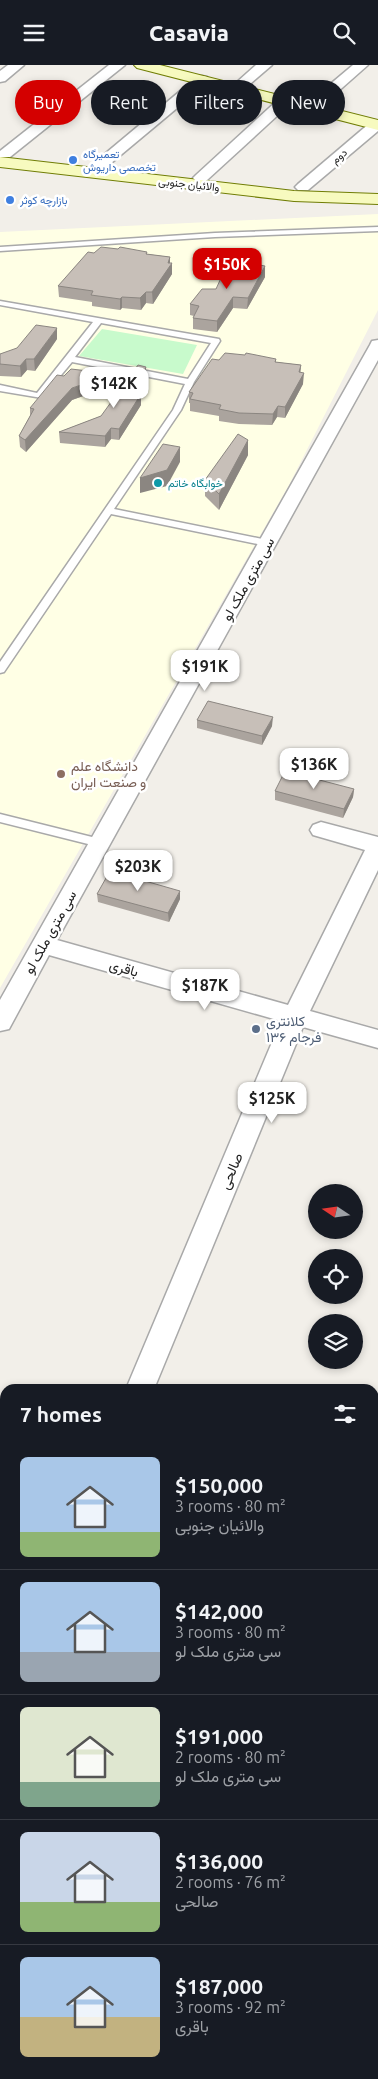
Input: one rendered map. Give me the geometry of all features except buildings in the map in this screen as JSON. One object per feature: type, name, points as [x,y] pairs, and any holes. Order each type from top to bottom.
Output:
[{"type":"main road","points":[[142,65],[202,80]]},
{"type":"main road","points":[[183,65],[240,80]]},
{"type":"main road","points":[[345,110],[377,122]]},
{"type":"main road","points":[[345,115],[377,122]]},
{"type":"main road","name":"والائیان جنوبی","points":[[2,156],[201,178],[298,191],[378,189]]},
{"type":"main road","name":"والائیان جنوبی","points":[[2,156],[378,199]]},
{"type":"street","points":[[0,78],[17,65]]},
{"type":"street","points":[[2,156],[118,65]]},
{"type":"street","points":[[245,80],[265,65]]},
{"type":"street","points":[[343,80],[361,65]]},
{"type":"street","points":[[99,166],[176,102]]},
{"type":"street","points":[[201,178],[272,113]]},
{"type":"street","name":"دوم","points":[[298,191],[377,122]]},
{"type":"street","name":"سی متری ملک لو","points":[[0,1022],[378,345]]},
{"type":"street","points":[[321,830],[378,846]]},
{"type":"street","name":"صالحی","points":[[142,1384],[295,1016],[378,846]]},
{"type":"street","name":"باقری","points":[[43,945],[378,1039]]},
{"type":"lane","points":[[0,249],[215,235],[378,229]]},
{"type":"lane","points":[[0,303],[216,341],[190,382],[177,410],[0,670]]},
{"type":"lane","points":[[0,388],[39,396],[98,321]]},
{"type":"lane","points":[[70,359],[190,382]]},
{"type":"lane","points":[[109,511],[267,543]]},
{"type":"lane","points":[[0,818],[100,843]]},
{"type":"shaded area","name":"دانشگاه علم و صنعت ایران","points":[[378,214],[378,310],[289,485],[0,988],[0,232]]},
{"type":"green space","points":[[102,329],[197,345],[183,374],[79,356]]},
{"type":"place","name":"تعمیرگاه تخصصی داریوش","points":[[73,160]]},
{"type":"place","name":"بازارچه کوثر","points":[[10,200]]},
{"type":"place","name":"خوابگاه خاتم","points":[[158,483]]},
{"type":"place","name":"دانشگاه علم و صنعت ایران","points":[[61,774]]},
{"type":"place","name":"کلانتری ۱۳۶ فرجام","points":[[256,1029]]}]
